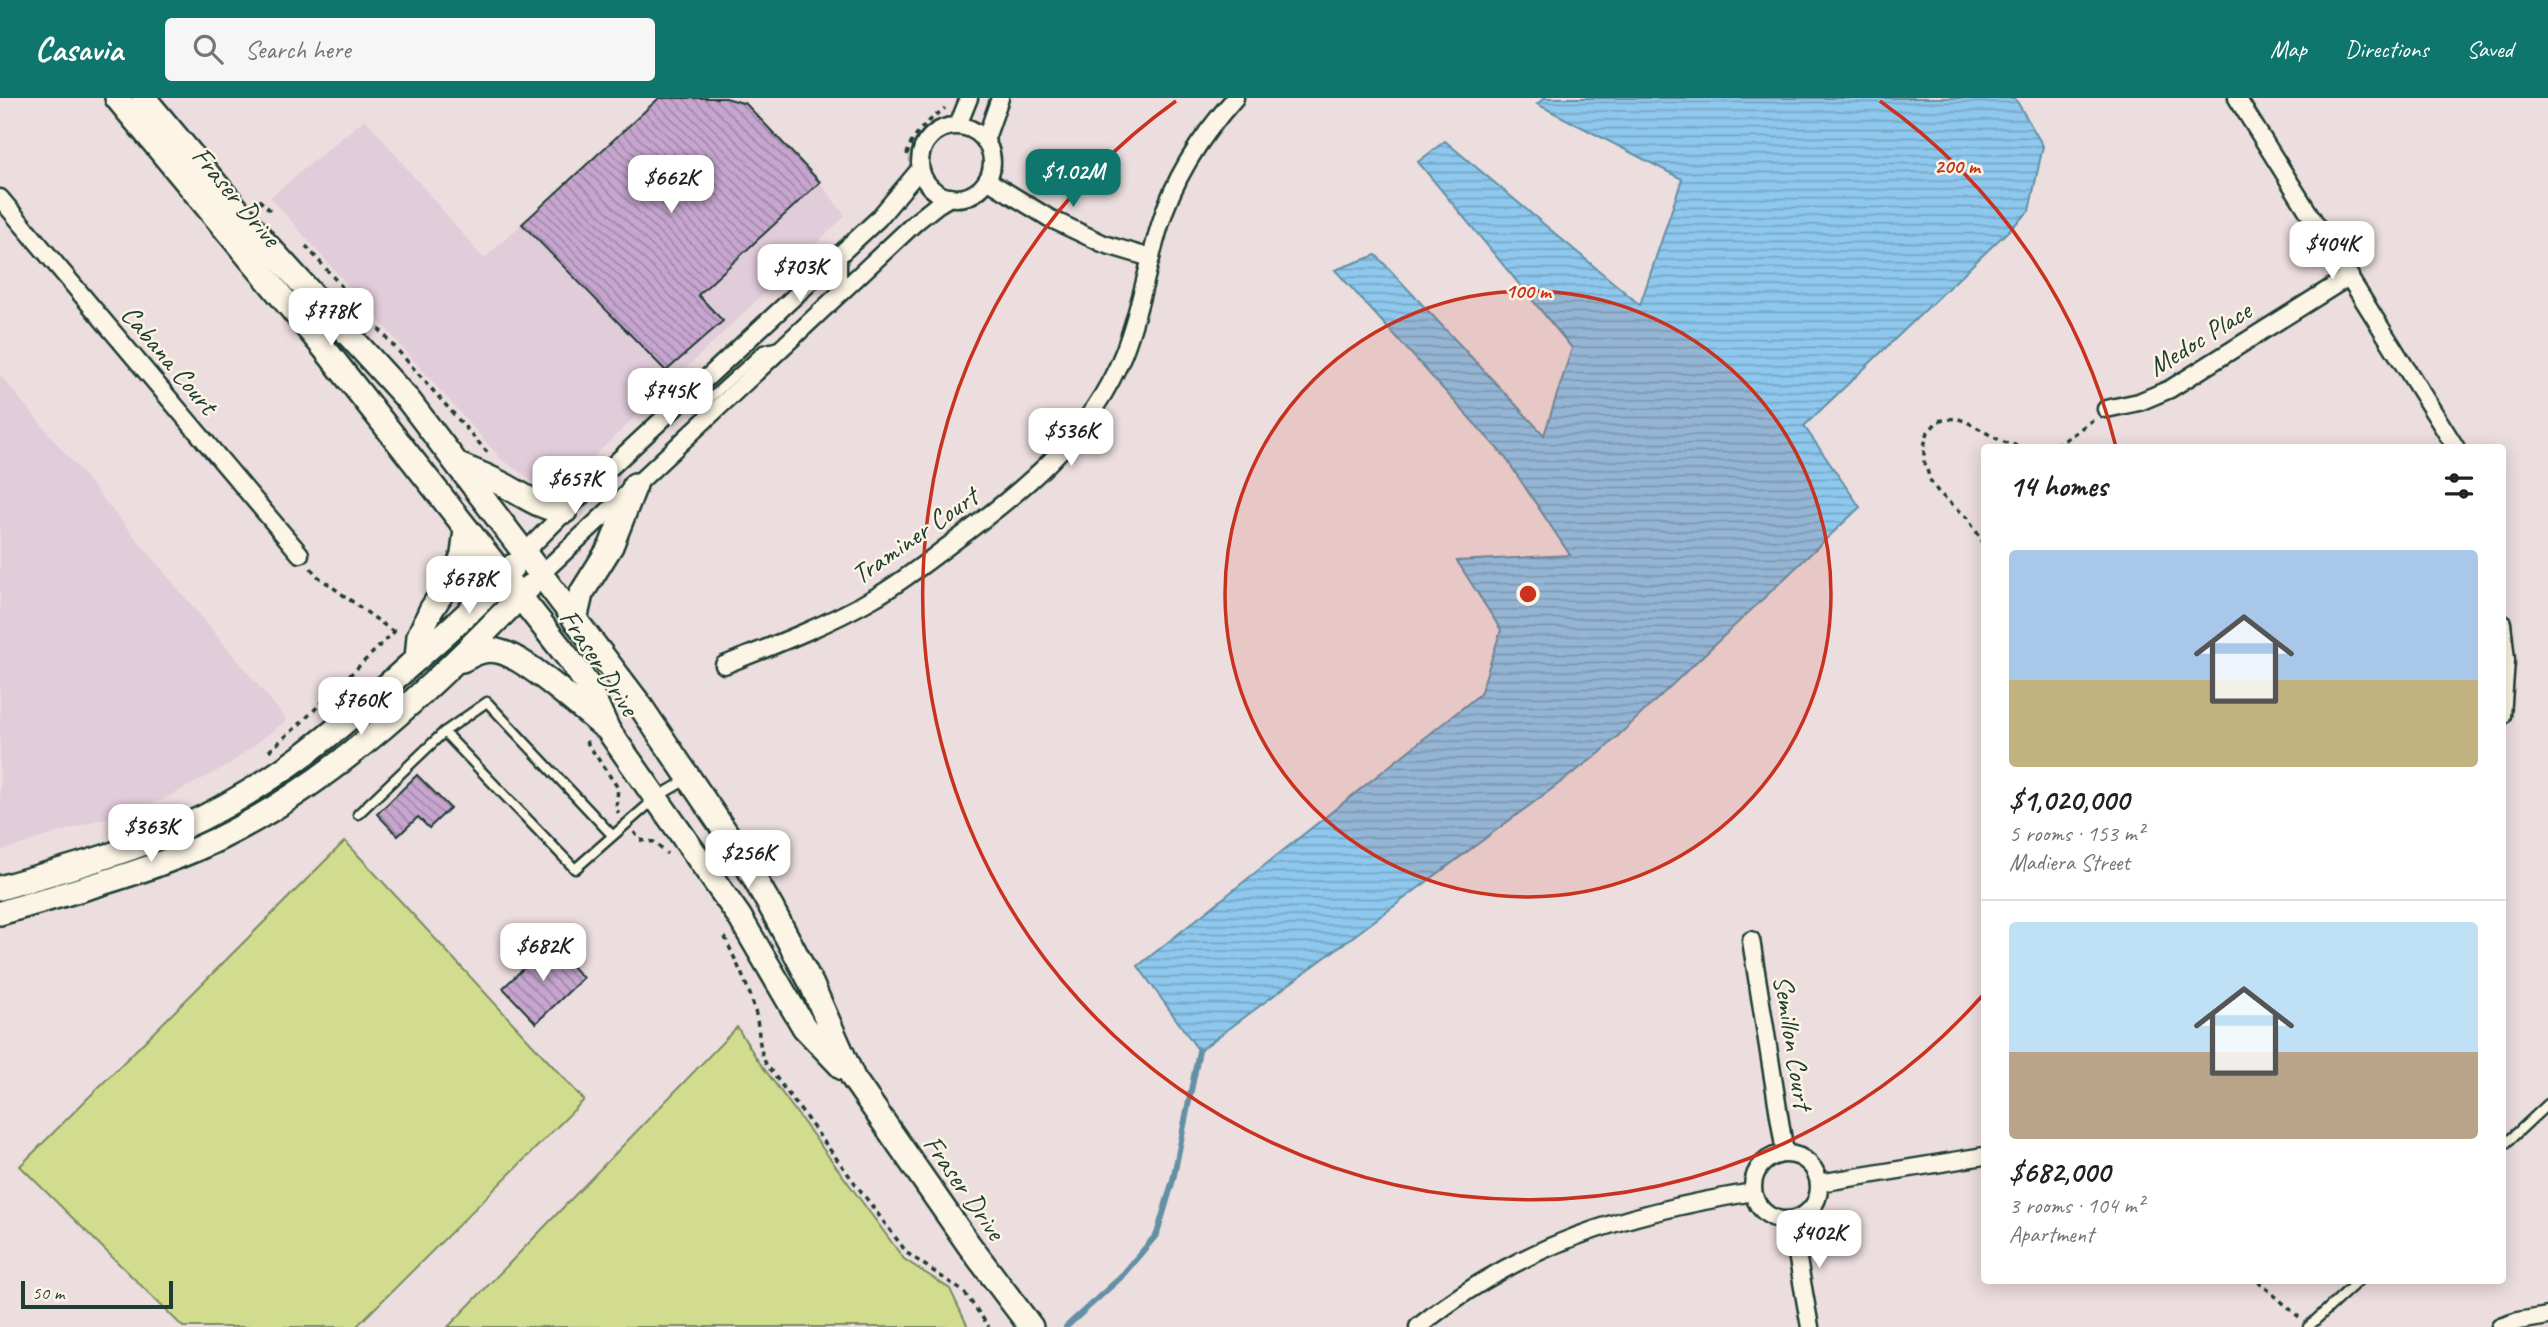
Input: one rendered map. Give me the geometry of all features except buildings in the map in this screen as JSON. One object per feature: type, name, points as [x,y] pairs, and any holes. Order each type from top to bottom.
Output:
[{"type":"street","name":"Fraser Drive","points":[[117,98],[317,340],[587,684],[608,730],[739,916],[804,1027],[827,1054],[853,1078]]},
{"type":"street","name":"Fraser Drive","points":[[144,98],[266,244],[390,380],[458,465],[691,778],[772,909],[811,983],[853,1078],[969,1245],[1031,1327]]},
{"type":"street","points":[[958,125],[969,98]]},
{"type":"street","points":[[985,141],[1000,98]]},
{"type":"street","name":"Traminer Court","points":[[724,665],[816,628],[876,597],[996,511],[1035,478],[1080,428],[1110,382],[1135,322],[1160,223],[1182,171],[1198,145],[1235,98]]},
{"type":"street","points":[[2238,98],[2454,444]]},
{"type":"street","points":[[0,913],[144,870],[217,840],[290,797],[328,770],[404,708],[449,666],[540,575],[917,220],[950,198],[971,194],[987,180],[992,160],[985,141],[978,133],[958,125],[937,131],[928,138],[920,158],[920,169],[931,188],[950,198]]},
{"type":"street","points":[[0,888],[138,846],[226,806],[265,783],[313,749],[477,605],[565,511],[897,200],[920,169]]},
{"type":"street","points":[[987,180],[1049,218],[1104,244],[1151,258]]},
{"type":"street","name":"Cabana Court","points":[[0,198],[300,554]]},
{"type":"street","name":"Medoc Place","points":[[2106,409],[2139,402],[2171,389],[2350,276]]},
{"type":"street","points":[[458,465],[485,475],[537,504],[565,511]]},
{"type":"street","points":[[575,620],[581,594],[611,546],[635,485]]},
{"type":"street","points":[[417,659],[419,636],[431,610],[458,568],[466,530]]},
{"type":"street","points":[[449,666],[482,650],[509,654],[608,730]]},
{"type":"street","name":"Semillon Court","points":[[1751,940],[1784,1153]]},
{"type":"street","points":[[1784,1153],[1797,1155],[1808,1161],[1816,1171],[1819,1183],[1818,1196],[1813,1207],[1803,1216],[1791,1220],[1778,1219],[1767,1214],[1758,1204],[1753,1192],[1754,1178],[1760,1166],[1771,1157],[1784,1153]]},
{"type":"street","points":[[1819,1183],[1981,1156]]},
{"type":"street","points":[[1418,1327],[1487,1278],[1553,1245],[1622,1219],[1702,1200],[1753,1192]]},
{"type":"street","points":[[1791,1220],[1810,1327]]},
{"type":"street","points":[[2500,1327],[2548,1316]]},
{"type":"lane","points":[[842,253],[842,290]]},
{"type":"lane","points":[[681,403],[695,405],[706,402],[763,350],[782,345]]},
{"type":"lane","points":[[358,814],[444,732],[486,702],[612,835]]},
{"type":"lane","points":[[444,732],[575,869],[657,797],[691,778]]},
{"type":"lane","points":[[2506,1142],[2548,1104]]},
{"type":"lane","points":[[2309,1327],[2355,1284]]},
{"type":"path","points":[[907,158],[910,142],[918,131],[948,106]]},
{"type":"path","points":[[306,246],[491,456]]},
{"type":"path","points":[[2055,444],[2074,435],[2106,409]]},
{"type":"path","points":[[1981,539],[1968,518],[1939,493],[1931,482],[1924,461],[1928,432],[1938,421],[1956,418],[2009,444]]},
{"type":"path","points":[[300,554],[316,575],[395,633]]},
{"type":"path","points":[[264,755],[395,633],[400,625]]},
{"type":"path","points":[[582,735],[618,788],[616,809]]},
{"type":"path","points":[[640,839],[654,842],[669,856]]},
{"type":"path","points":[[724,936],[757,1017],[761,1055],[766,1064],[907,1253],[964,1292],[989,1327]]},
{"type":"path","points":[[2261,1284],[2309,1327]]},
{"type":"shaded area","points":[[659,98],[726,98],[820,182],[845,216],[568,481],[555,484],[535,483],[500,458],[270,197],[365,119],[484,259]]},
{"type":"shaded area","points":[[0,375],[287,720],[228,765],[162,800],[0,851]]},
{"type":"green space","points":[[345,841],[584,1100],[356,1327],[183,1327],[20,1166]]},
{"type":"green space","points":[[737,1027],[757,1059],[904,1259],[950,1289],[968,1327],[448,1327]]},
{"type":"water","points":[[1544,98],[2015,98],[2043,146],[2029,211],[1804,426],[1860,507],[1600,753],[1199,1051],[1138,966],[1480,694],[1501,630],[1457,561],[1570,555],[1505,457],[1335,270],[1376,255],[1544,435],[1572,348],[1418,162],[1445,141],[1640,305],[1682,179],[1537,104]]},
{"type":"waterway","points":[[1066,1327],[1120,1278],[1157,1234],[1173,1180],[1199,1051]]}]
